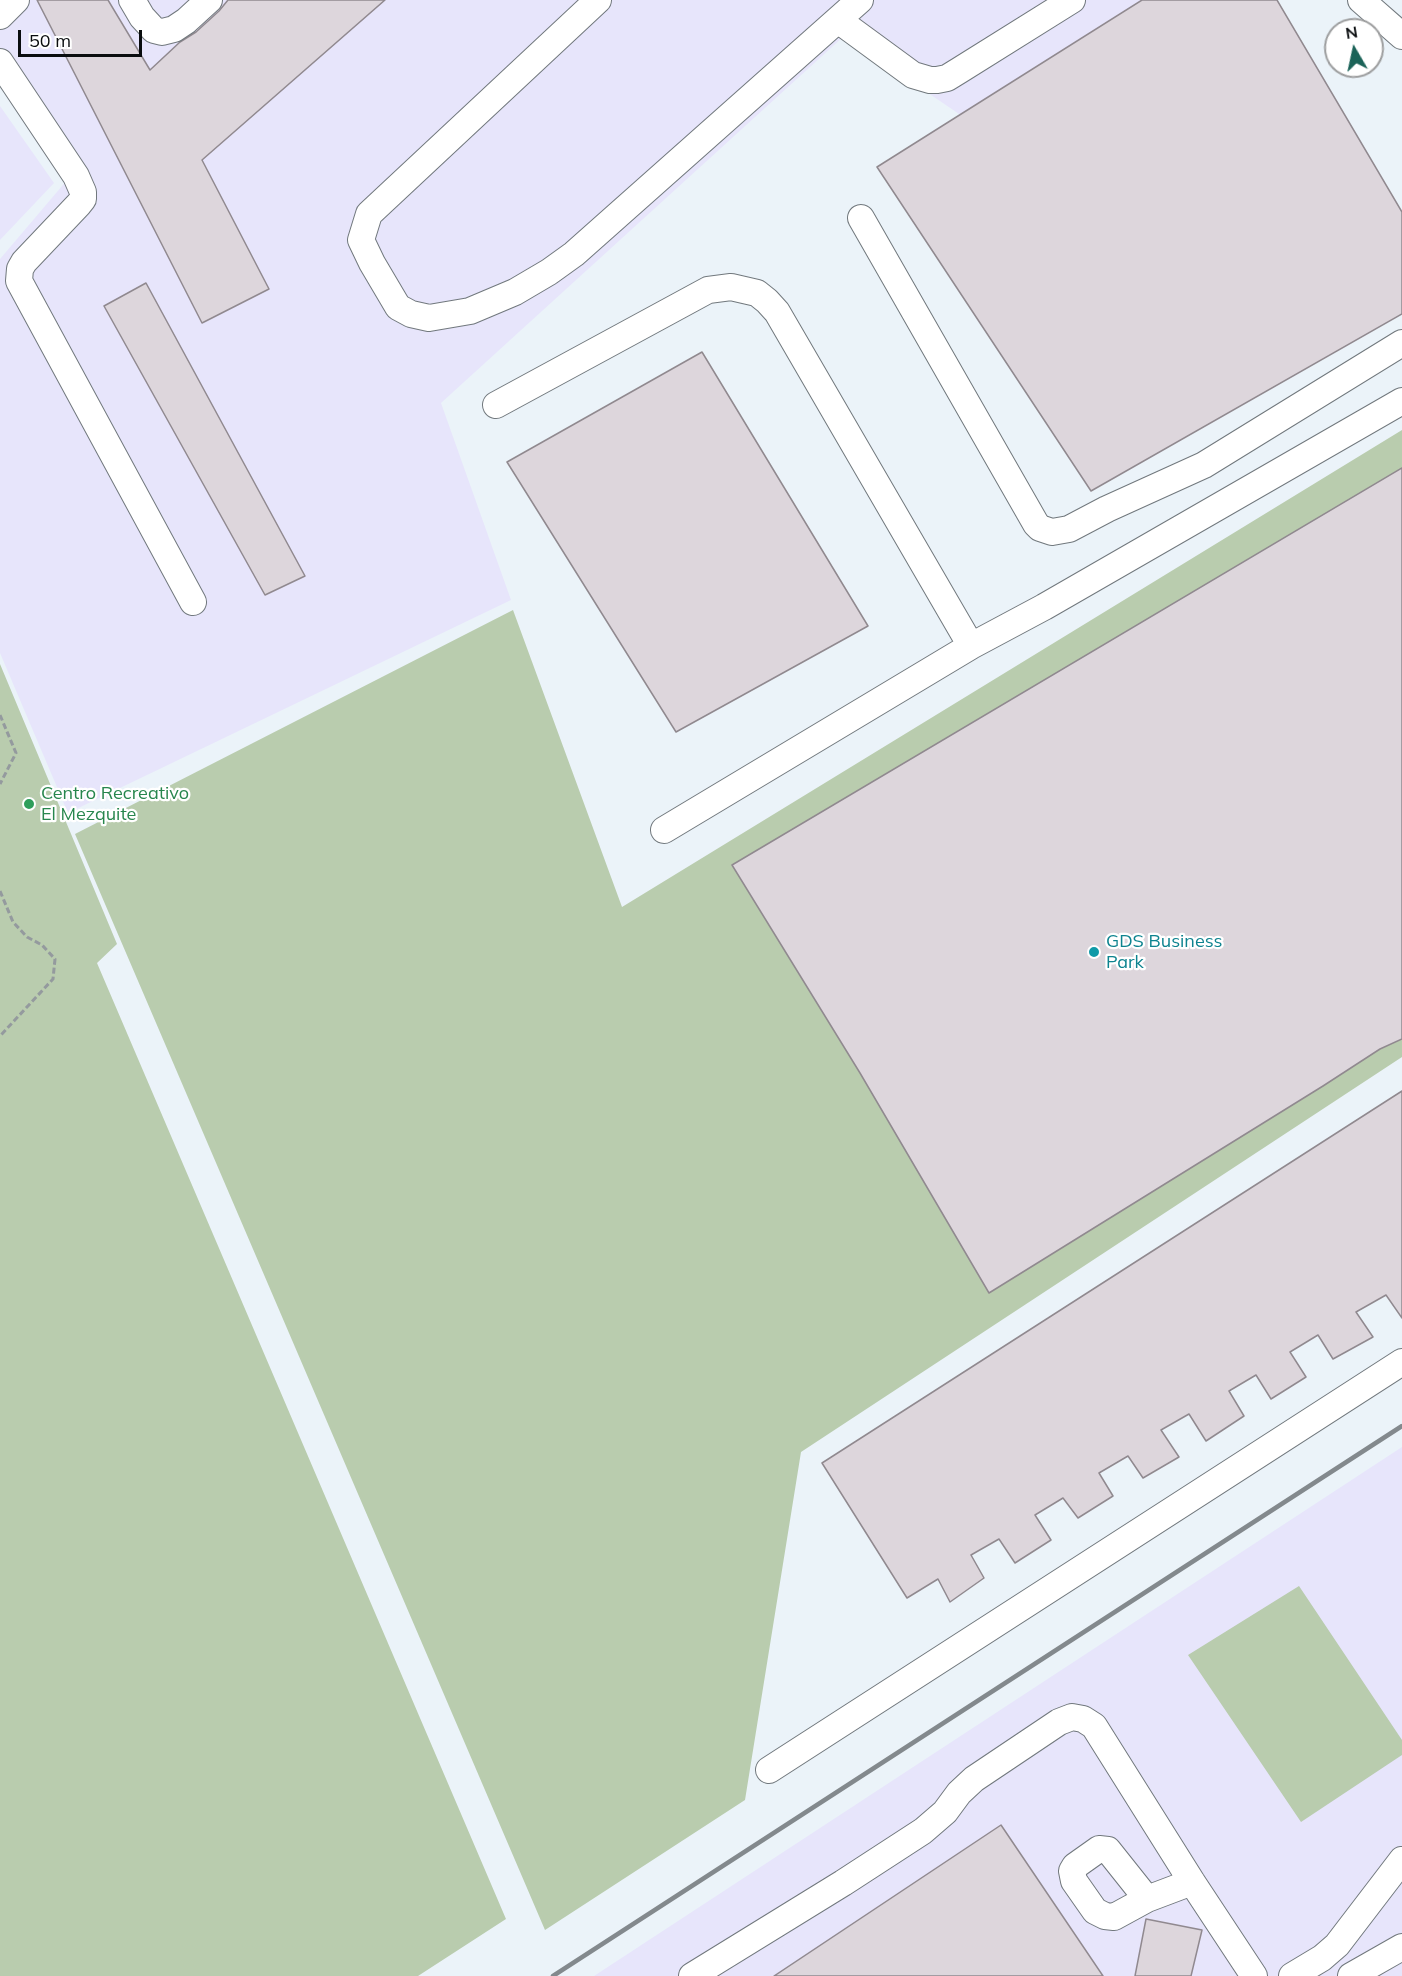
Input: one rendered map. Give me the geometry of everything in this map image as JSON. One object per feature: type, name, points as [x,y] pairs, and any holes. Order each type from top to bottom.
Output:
[{"type":"lane","points":[[0,16],[16,0]]},
{"type":"lane","points":[[132,0],[142,17],[154,30],[162,32],[174,29],[186,21],[209,0]]},
{"type":"lane","points":[[598,0],[369,214],[361,240],[398,307],[411,314],[429,318],[470,311],[515,292],[549,272],[574,254],[860,0]]},
{"type":"lane","points":[[838,20],[913,75],[937,80],[947,78],[1072,0]]},
{"type":"lane","points":[[1360,0],[1402,36]]},
{"type":"lane","points":[[0,62],[76,176],[83,192],[83,199],[79,204],[24,262],[20,269],[19,281],[193,602]]},
{"type":"lane","points":[[861,218],[1036,524],[1052,532],[1069,529],[1204,465],[1402,343]]},
{"type":"lane","points":[[496,405],[708,290],[731,287],[757,292],[777,312],[971,646]]},
{"type":"lane","points":[[664,830],[971,646],[1044,607],[1402,401]]},
{"type":"lane","points":[[769,1770],[1402,1362]]},
{"type":"lane","points":[[692,1976],[923,1831],[945,1812],[959,1793],[974,1779],[1059,1722],[1072,1717],[1083,1719],[1094,1726],[1254,1976]]},
{"type":"lane","points":[[1292,1976],[1322,1958],[1336,1944],[1402,1860]]},
{"type":"lane","points":[[1147,1899],[1192,1882]]},
{"type":"lane","points":[[1351,1976],[1402,1947]]},
{"type":"path","points":[[0,715],[16,753],[0,784]]},
{"type":"path","points":[[0,891],[13,922],[27,937],[42,945],[55,958],[53,979],[0,1036]]},
{"type":"shaded area","points":[[2,0],[1157,0],[965,118],[844,36],[441,403],[511,600],[68,813],[0,653],[0,259],[68,179],[0,82],[0,2]]},
{"type":"shaded area","points":[[0,106],[54,183],[0,240]]},
{"type":"shaded area","points":[[1402,1447],[1402,1976],[594,1976]]},
{"type":"green space","points":[[1402,430],[1402,1057],[801,1452],[745,1800],[545,1930],[75,834],[513,610],[622,907]]},
{"type":"green space","points":[[0,664],[117,944],[97,963],[506,1919],[418,1976],[0,1976]]},
{"type":"green space","points":[[1299,1586],[1402,1740],[1402,1755],[1301,1822],[1188,1655]]},
{"type":"building","points":[[37,0],[108,0],[150,70],[180,42],[196,32],[228,0],[385,0],[202,160],[269,289],[202,323]]},
{"type":"building","points":[[1142,0],[1277,0],[1402,212],[1402,314],[1091,491],[877,167]]},
{"type":"building","points":[[146,283],[305,576],[265,595],[104,306]]},
{"type":"building","points":[[702,352],[868,626],[676,732],[507,462]]},
{"type":"building","name":"GDS Business Park","points":[[1402,468],[1402,1039],[1380,1049],[989,1293],[860,1073],[732,865]]},
{"type":"building","points":[[1402,1091],[1402,1318],[1386,1295],[1356,1312],[1373,1337],[1333,1359],[1318,1335],[1290,1352],[1306,1377],[1271,1399],[1256,1375],[1229,1391],[1244,1416],[1206,1441],[1189,1414],[1161,1430],[1179,1457],[1143,1478],[1128,1456],[1099,1473],[1113,1496],[1078,1518],[1063,1498],[1035,1515],[1051,1540],[1015,1563],[999,1539],[971,1555],[984,1578],[950,1602],[938,1579],[907,1598],[822,1463]]},
{"type":"building","points":[[1001,1825],[1103,1976],[774,1976]]},
{"type":"building","points":[[1146,1919],[1202,1930],[1191,1976],[1135,1976]]},
{"type":"railway","points":[[553,1976],[1402,1426]]},
{"type":"place","name":"Centro Recreativo El Mezquite","points":[[29,804]]},
{"type":"place","name":"GDS Business Park","points":[[1094,952]]}]
